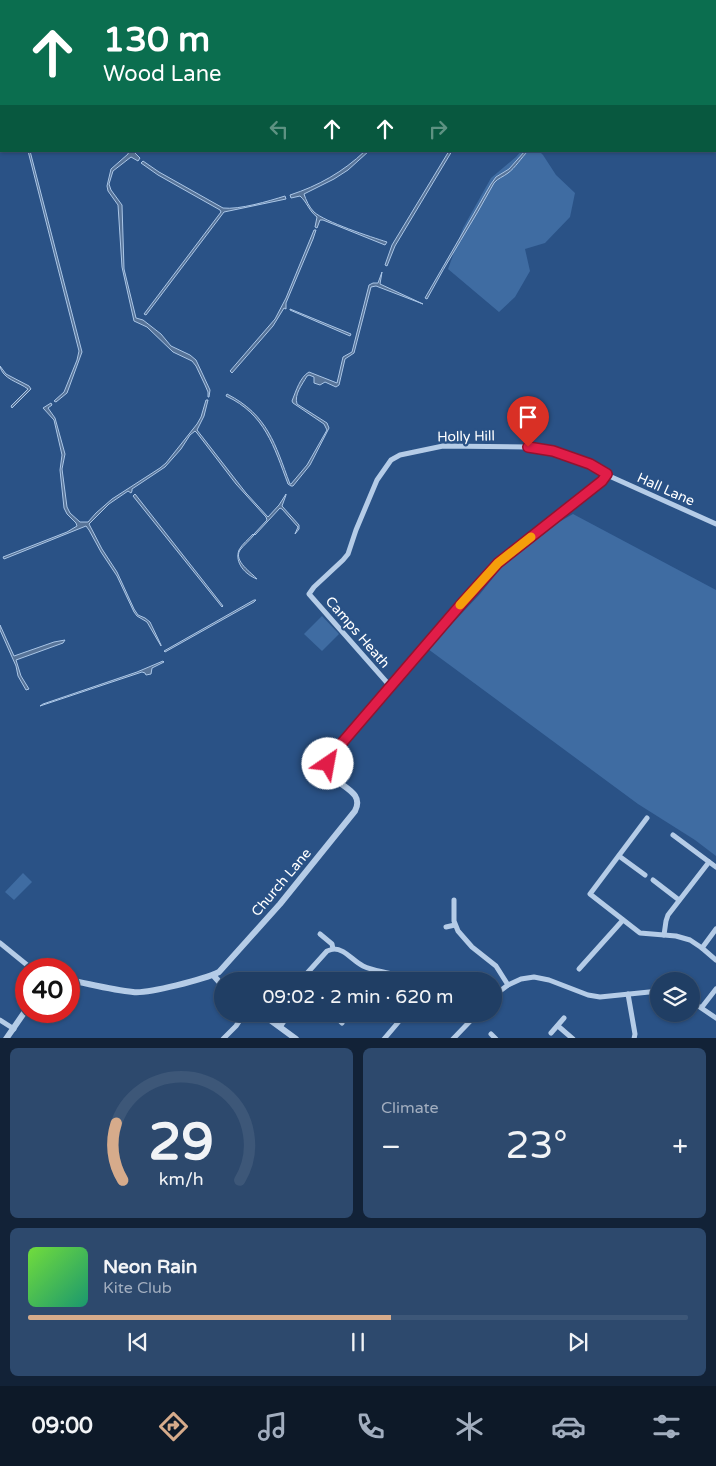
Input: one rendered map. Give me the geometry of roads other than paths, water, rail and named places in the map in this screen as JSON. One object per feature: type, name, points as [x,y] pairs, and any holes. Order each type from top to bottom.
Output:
[{"type":"street","name":"Holly Hill","points":[[309,594],[348,554],[377,480],[391,460],[400,455],[443,446],[528,447],[553,451],[590,464],[607,474]]},
{"type":"street","name":"Hall Lane","points":[[607,474],[716,524]]},
{"type":"street","points":[[390,686],[498,563],[602,481],[607,474]]},
{"type":"street","name":"Camps Heath","points":[[309,594],[390,686]]},
{"type":"street","name":"Church Lane","points":[[80,982],[135,992],[157,989],[213,975],[225,966],[280,904],[358,806],[358,800],[355,795],[331,775],[328,770],[329,758],[390,686]]},
{"type":"street","points":[[647,818],[590,894],[640,933],[676,936],[690,940],[716,960]]},
{"type":"street","points":[[673,835],[716,868]]},
{"type":"street","points":[[619,856],[645,875]]},
{"type":"street","points":[[664,935],[668,915],[709,862]]},
{"type":"street","points":[[653,880],[679,900]]},
{"type":"street","points":[[454,900],[455,925],[462,936],[496,966],[508,985]]},
{"type":"street","points":[[579,969],[603,947],[623,920]]},
{"type":"street","points":[[446,927],[455,925]]},
{"type":"street","points":[[702,948],[716,929]]},
{"type":"street","points":[[320,934],[332,944],[333,949]]},
{"type":"street","points":[[0,943],[18,958]]},
{"type":"street","points":[[308,972],[327,951],[333,949],[341,950],[364,967],[383,972]]},
{"type":"street","points":[[502,990],[521,979],[534,978],[549,980],[588,995],[600,997],[650,992]]},
{"type":"street","points":[[716,989],[702,1008],[716,1018]]},
{"type":"street","points":[[628,994],[634,1038]]},
{"type":"street","points":[[552,1033],[564,1018]]},
{"type":"street","points":[[0,1020],[14,1029]]},
{"type":"street","points":[[223,1038],[239,1022]]},
{"type":"street","points":[[273,1022],[296,1038]]},
{"type":"street","points":[[280,1027],[283,1022]]},
{"type":"street","points":[[384,1038],[398,1022]]},
{"type":"street","points":[[453,1038],[469,1022]]},
{"type":"street","points":[[6,1038],[18,1023]]},
{"type":"street","points":[[394,1026],[400,1031]]},
{"type":"street","points":[[558,1026],[573,1038]]},
{"type":"street","points":[[491,1034],[496,1038]]}]
